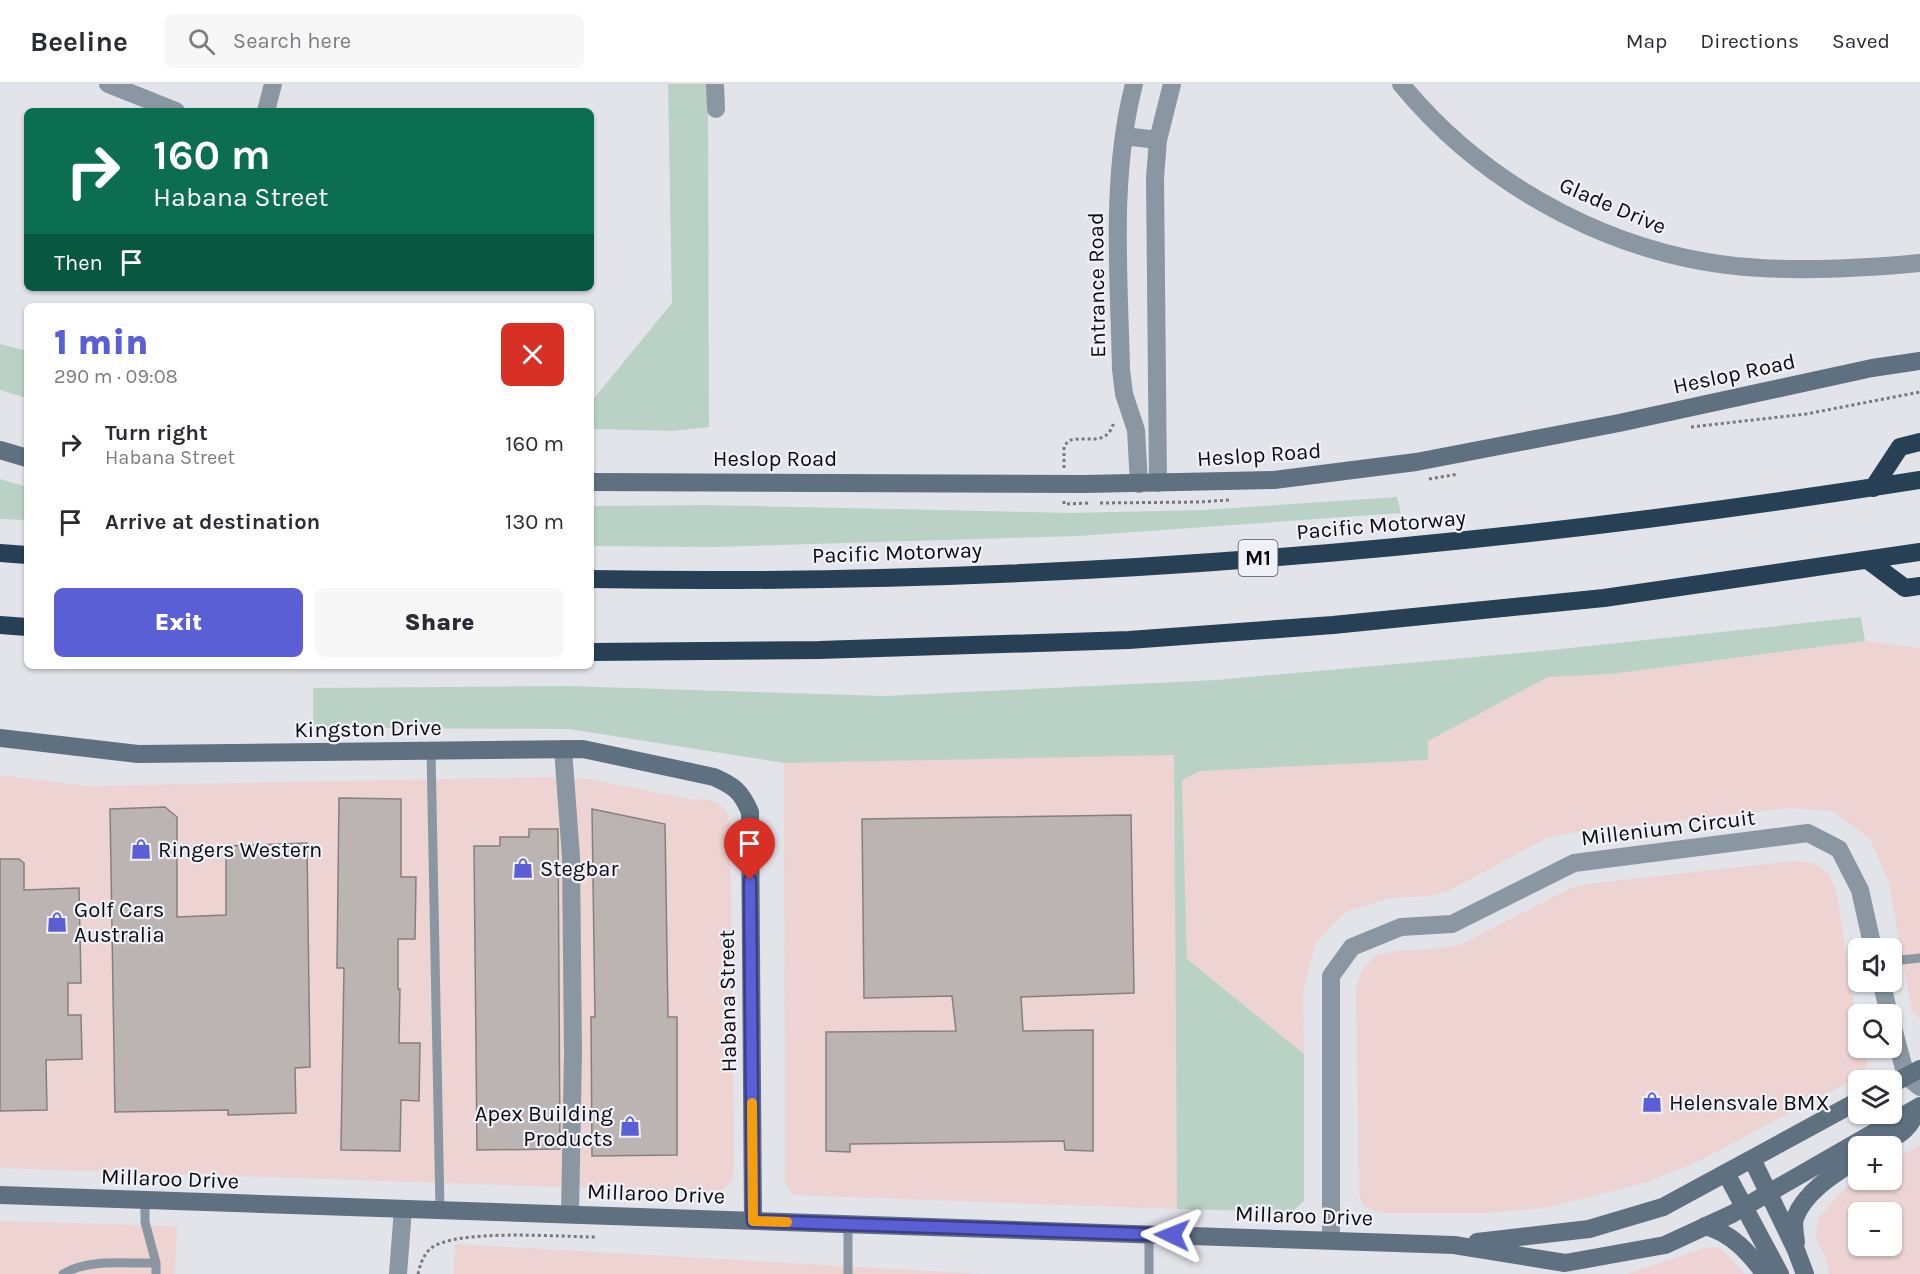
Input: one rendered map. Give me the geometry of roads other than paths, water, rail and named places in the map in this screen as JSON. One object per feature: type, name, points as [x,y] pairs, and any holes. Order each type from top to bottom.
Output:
[{"type":"highway","points":[[1873,488],[1900,447],[1920,442]]},
{"type":"highway","name":"Pacific Motorway","points":[[594,579],[796,580],[1053,571],[1329,554],[1462,542],[1600,525],[1920,480]]},
{"type":"highway","points":[[594,652],[819,650],[1129,640],[1333,625],[1604,598],[1920,552]]},
{"type":"highway","points":[[0,553],[24,555]]},
{"type":"highway","points":[[1869,561],[1905,588],[1920,586]]},
{"type":"highway","points":[[0,625],[24,627]]},
{"type":"street","points":[[108,84],[168,108]]},
{"type":"street","points":[[267,108],[273,84]]},
{"type":"street","points":[[715,84],[716,110]]},
{"type":"street","name":"Entrance Road","points":[[1134,84],[1119,177],[1121,369],[1124,394],[1136,430],[1148,484]]},
{"type":"street","points":[[1148,484],[1154,210],[1158,140],[1172,84]]},
{"type":"street","name":"Glade Drive","points":[[1401,84],[1420,107],[1449,135],[1480,162],[1518,189],[1585,224],[1651,249],[1759,268],[1856,269],[1920,263]]},
{"type":"street","points":[[1124,136],[1158,140]]},
{"type":"street","name":"Heslop Road","points":[[594,482],[1148,484],[1274,480],[1416,462],[1619,423],[1872,368],[1920,361]]},
{"type":"street","points":[[0,450],[24,457]]},
{"type":"street","name":"Kingston Drive","points":[[0,738],[138,754],[583,749],[703,774],[734,786]]},
{"type":"street","points":[[563,749],[571,857],[573,1053],[570,1214]]},
{"type":"street","name":"Habana Street","points":[[734,786],[745,799],[750,812],[753,1221]]},
{"type":"street","name":"Millenium Circuit","points":[[1332,1240],[1331,976],[1352,947],[1401,927],[1452,924],[1574,863],[1808,833],[1839,849],[1860,890],[1871,938]]},
{"type":"street","points":[[1902,1056],[1909,1079]]},
{"type":"street","name":"Millaroo Drive","points":[[1454,1245],[1589,1229],[1663,1207],[1848,1106]]},
{"type":"street","points":[[1897,1136],[1914,1120],[1918,1107]]},
{"type":"street","name":"Millaroo Drive","points":[[0,1195],[1454,1245],[1565,1263],[1665,1245],[1744,1208],[1918,1107]]},
{"type":"street","points":[[1752,1159],[1796,1250],[1805,1274]]},
{"type":"street","points":[[1796,1250],[1794,1220],[1804,1203],[1836,1172],[1848,1165]]},
{"type":"street","points":[[1726,1173],[1780,1274]]},
{"type":"street","points":[[398,1274],[404,1209]]},
{"type":"street","points":[[1705,1226],[1731,1238],[1765,1274]]},
{"type":"lane","points":[[431,751],[440,1210]]},
{"type":"lane","points":[[1902,960],[1920,958]]},
{"type":"lane","points":[[145,1201],[145,1222],[156,1263],[156,1274]]},
{"type":"lane","points":[[848,1224],[848,1274]]},
{"type":"lane","points":[[1149,1234],[1149,1274]]},
{"type":"lane","points":[[63,1274],[76,1267],[89,1264],[156,1263]]},
{"type":"place","name":"Ringers Western","points":[[141,849]]},
{"type":"place","name":"Stegbar","points":[[523,868]]},
{"type":"place","name":"Golf Cars Australia","points":[[57,922]]},
{"type":"place","name":"Helensvale BMX","points":[[1652,1102]]},
{"type":"place","name":"Apex Building Products","points":[[630,1126]]}]
